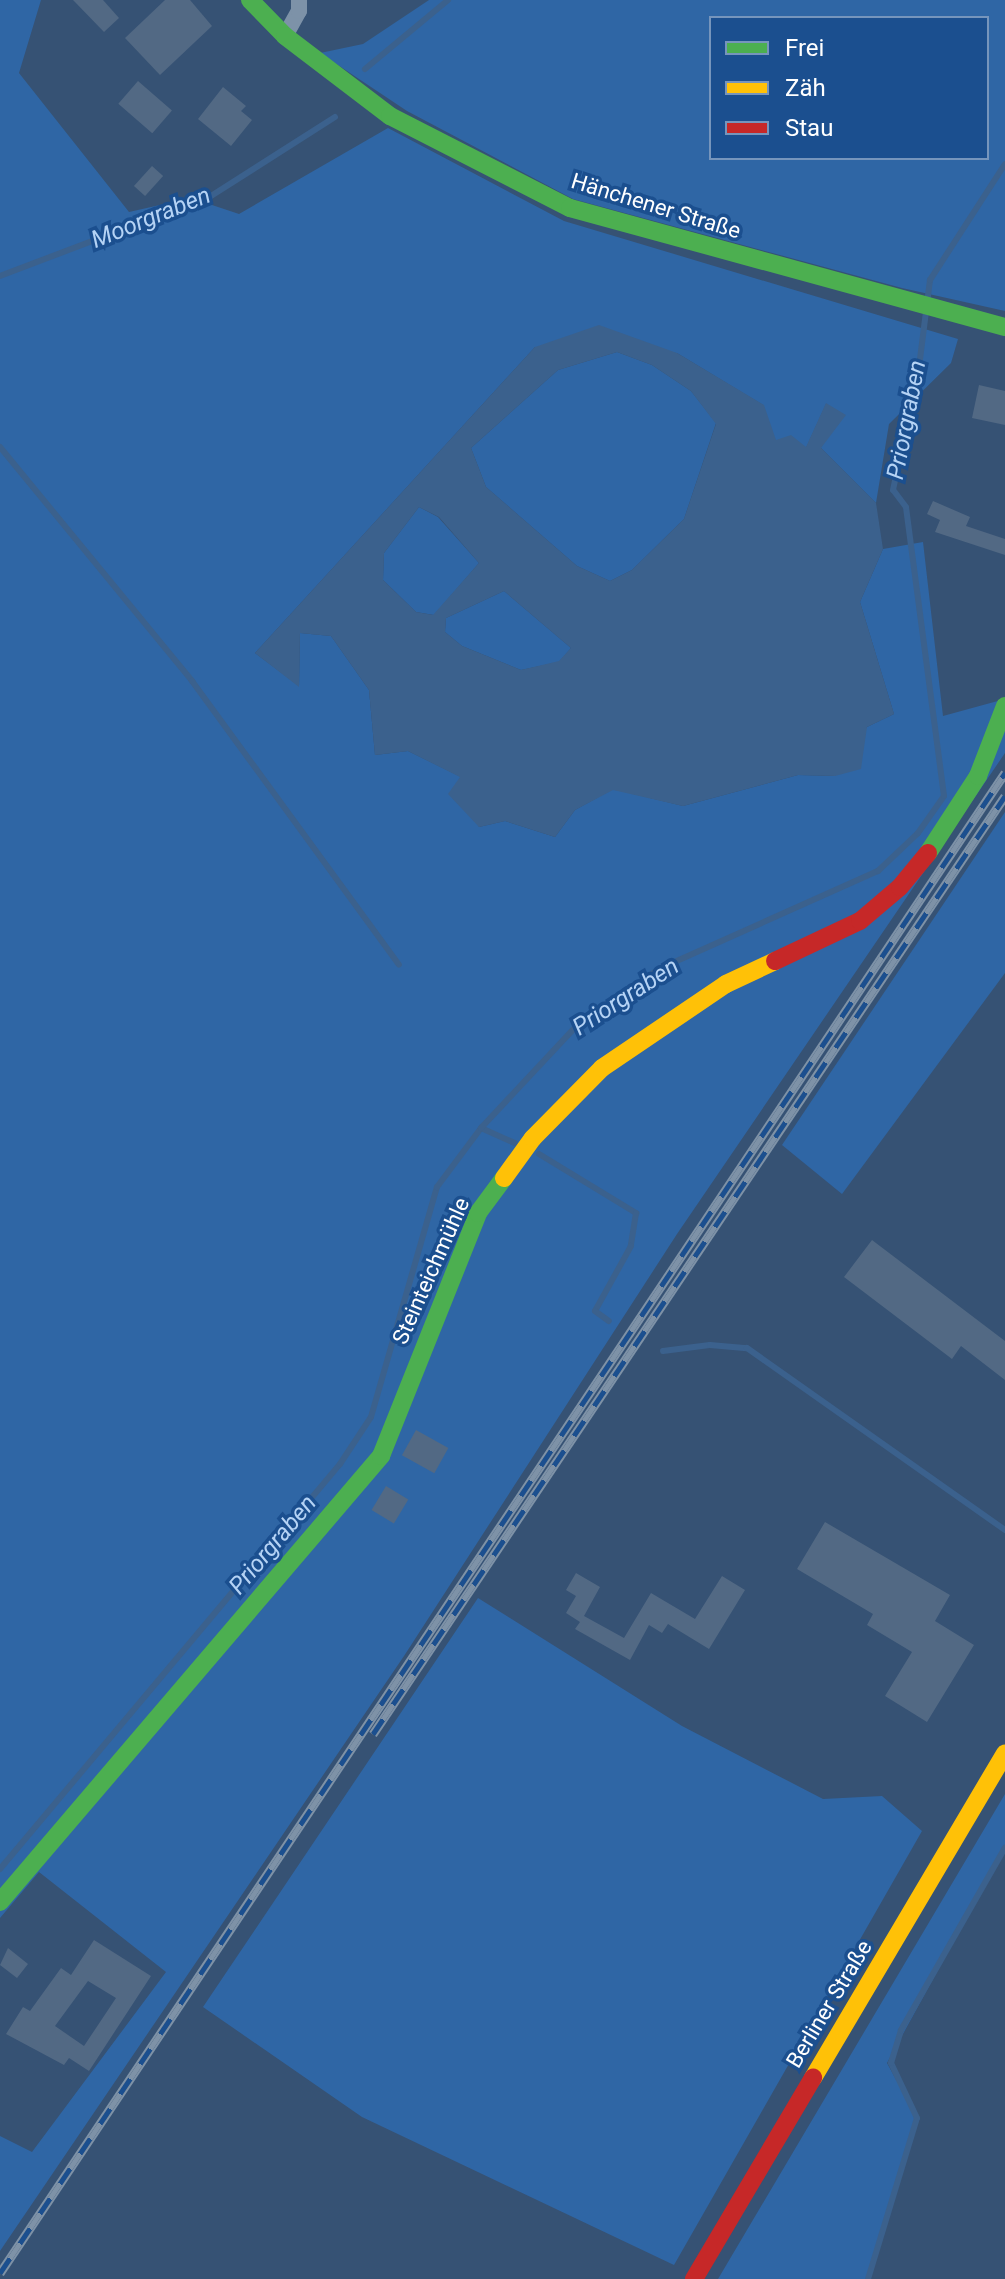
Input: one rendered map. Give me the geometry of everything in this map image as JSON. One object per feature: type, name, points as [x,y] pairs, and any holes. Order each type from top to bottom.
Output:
[{"type":"street","name":"Hänchener Straße","points":[[250,0],[285,36],[390,116],[570,208],[900,302],[1005,327]]},
{"type":"street","points":[[285,36],[299,11],[299,0]]},
{"type":"street","name":"Steinteichmühle","points":[[0,1902],[381,1456],[478,1213],[533,1138],[602,1068],[726,984],[860,921],[900,887],[952,823],[978,776],[1005,706]]},
{"type":"street","name":"Berliner Straße","points":[[694,2279],[1005,1753]]},
{"type":"shaded area","points":[[0,0],[41,0],[19,73],[129,212],[191,198],[239,214],[388,128],[564,221],[958,339],[951,363],[889,424],[876,503],[821,448],[826,404],[806,448],[775,441],[763,405],[677,353],[535,347],[255,653],[299,686],[300,633],[331,636],[369,690],[375,755],[408,751],[461,777],[479,827],[505,821],[555,837],[575,810],[613,789],[683,806],[798,775],[835,776],[867,727],[894,714],[860,602],[883,549],[923,542],[943,716],[1005,699],[1005,753],[677,1234],[404,1656],[0,2251],[0,2136],[32,2152],[166,1972],[39,1872],[0,1918]]},
{"type":"shaded area","points":[[429,0],[1005,0],[1005,311],[902,288],[573,199],[407,111],[320,53],[363,44]]},
{"type":"shaded area","points":[[599,325],[677,353],[764,405],[776,440],[791,435],[806,447],[826,403],[846,415],[821,448],[876,503],[883,549],[860,602],[894,714],[867,727],[861,769],[835,776],[798,775],[683,806],[613,790],[575,810],[555,837],[505,821],[479,827],[448,794],[460,777],[408,751],[375,755],[369,690],[331,636],[300,633],[299,687],[255,653],[535,347]],"holes":[[[617,352],[652,365],[691,391],[716,424],[684,519],[632,570],[610,581],[577,566],[486,487],[471,448],[558,370]],[[419,507],[439,517],[479,563],[433,615],[416,612],[383,580],[384,553]],[[504,591],[571,648],[559,661],[521,670],[462,646],[445,632],[446,618]]]},
{"type":"shaded area","points":[[617,352],[652,365],[691,391],[716,423],[684,519],[632,570],[610,581],[577,566],[486,487],[471,448],[558,370]]},
{"type":"shaded area","points":[[419,507],[438,517],[479,563],[434,615],[416,612],[383,580],[384,553]]},
{"type":"shaded area","points":[[504,591],[571,648],[559,662],[521,670],[462,646],[445,632],[446,618]]},
{"type":"shaded area","points":[[1005,812],[1005,973],[842,1194],[782,1145]]},
{"type":"shaded area","points":[[478,1598],[682,1726],[823,1799],[882,1796],[922,1831],[674,2265],[362,2117],[203,2007]]},
{"type":"shaded area","points":[[1005,1794],[1005,1848],[887,2063],[917,2118],[866,2279],[718,2279]]},
{"type":"building","points":[[73,0],[103,0],[119,18],[104,32]]},
{"type":"building","points":[[165,0],[190,0],[212,26],[160,75],[125,38]]},
{"type":"building","points":[[138,81],[172,111],[152,133],[118,104]]},
{"type":"building","points":[[223,87],[246,106],[241,111],[252,120],[231,146],[198,119]]},
{"type":"building","points":[[152,166],[163,176],[145,196],[134,186]]},
{"type":"building","points":[[979,385],[1005,391],[1005,425],[972,418]]},
{"type":"building","points":[[933,501],[970,517],[966,526],[1005,539],[1005,555],[935,532],[940,520],[927,514]]},
{"type":"building","points":[[872,1240],[1005,1341],[1005,1380],[961,1346],[952,1359],[844,1277]]},
{"type":"building","points":[[416,1430],[448,1448],[434,1473],[402,1455]]},
{"type":"building","points":[[386,1486],[408,1499],[394,1523],[372,1510]]},
{"type":"building","points":[[825,1522],[950,1595],[935,1621],[974,1645],[927,1722],[885,1696],[912,1652],[867,1625],[873,1614],[797,1569]]},
{"type":"building","points":[[576,1573],[600,1587],[584,1616],[624,1638],[651,1593],[695,1619],[722,1576],[745,1590],[709,1649],[668,1624],[662,1633],[649,1625],[630,1660],[575,1629],[580,1622],[566,1613],[576,1596],[566,1590]]},
{"type":"building","points":[[94,1940],[151,1976],[89,2071],[69,2058],[64,2065],[6,2034],[23,2007],[30,2011],[61,1968],[71,1975]],"holes":[[[88,1981],[116,1998],[84,2046],[55,2026]]]},
{"type":"building","points":[[8,1948],[28,1964],[17,1978],[0,1965]]},
{"type":"waterway","name":"Moorgraben","points":[[365,69],[448,0]]},
{"type":"waterway","name":"Moorgraben","points":[[0,276],[211,196],[335,117]]},
{"type":"waterway","name":"Priorgraben","points":[[0,1869],[340,1464],[371,1417],[437,1187],[481,1128],[581,1021],[661,968],[878,871],[918,833],[944,796],[906,507],[893,490],[919,367],[930,280],[1005,164]]},
{"type":"waterway","points":[[0,447],[192,681],[399,965]]},
{"type":"waterway","points":[[481,1128],[515,1143]]},
{"type":"waterway","points":[[539,1154],[636,1213],[631,1246],[595,1311],[609,1321]]},
{"type":"waterway","points":[[663,1351],[710,1345],[747,1348],[1005,1530]]},
{"type":"waterway","points":[[868,2279],[917,2118],[891,2063],[901,2030],[1005,1848]]},
{"type":"railway","points":[[0,2273],[1005,773]]},
{"type":"railway","points":[[373,1734],[1005,796]]},
{"type":"traffic: fast","points":[[250,0],[285,36],[390,116],[570,208],[1005,327]]},
{"type":"traffic: fast","points":[[928,853],[978,776],[1005,706]]},
{"type":"traffic: fast","points":[[0,1902],[381,1456],[478,1213],[504,1178]]},
{"type":"traffic: slow","points":[[504,1178],[533,1138],[602,1068],[726,984],[775,961]]},
{"type":"traffic: slow","points":[[813,2078],[1005,1753]]},
{"type":"traffic: jam","points":[[775,961],[860,921],[900,887],[928,853]]},
{"type":"traffic: jam","points":[[694,2279],[813,2078]]}]
